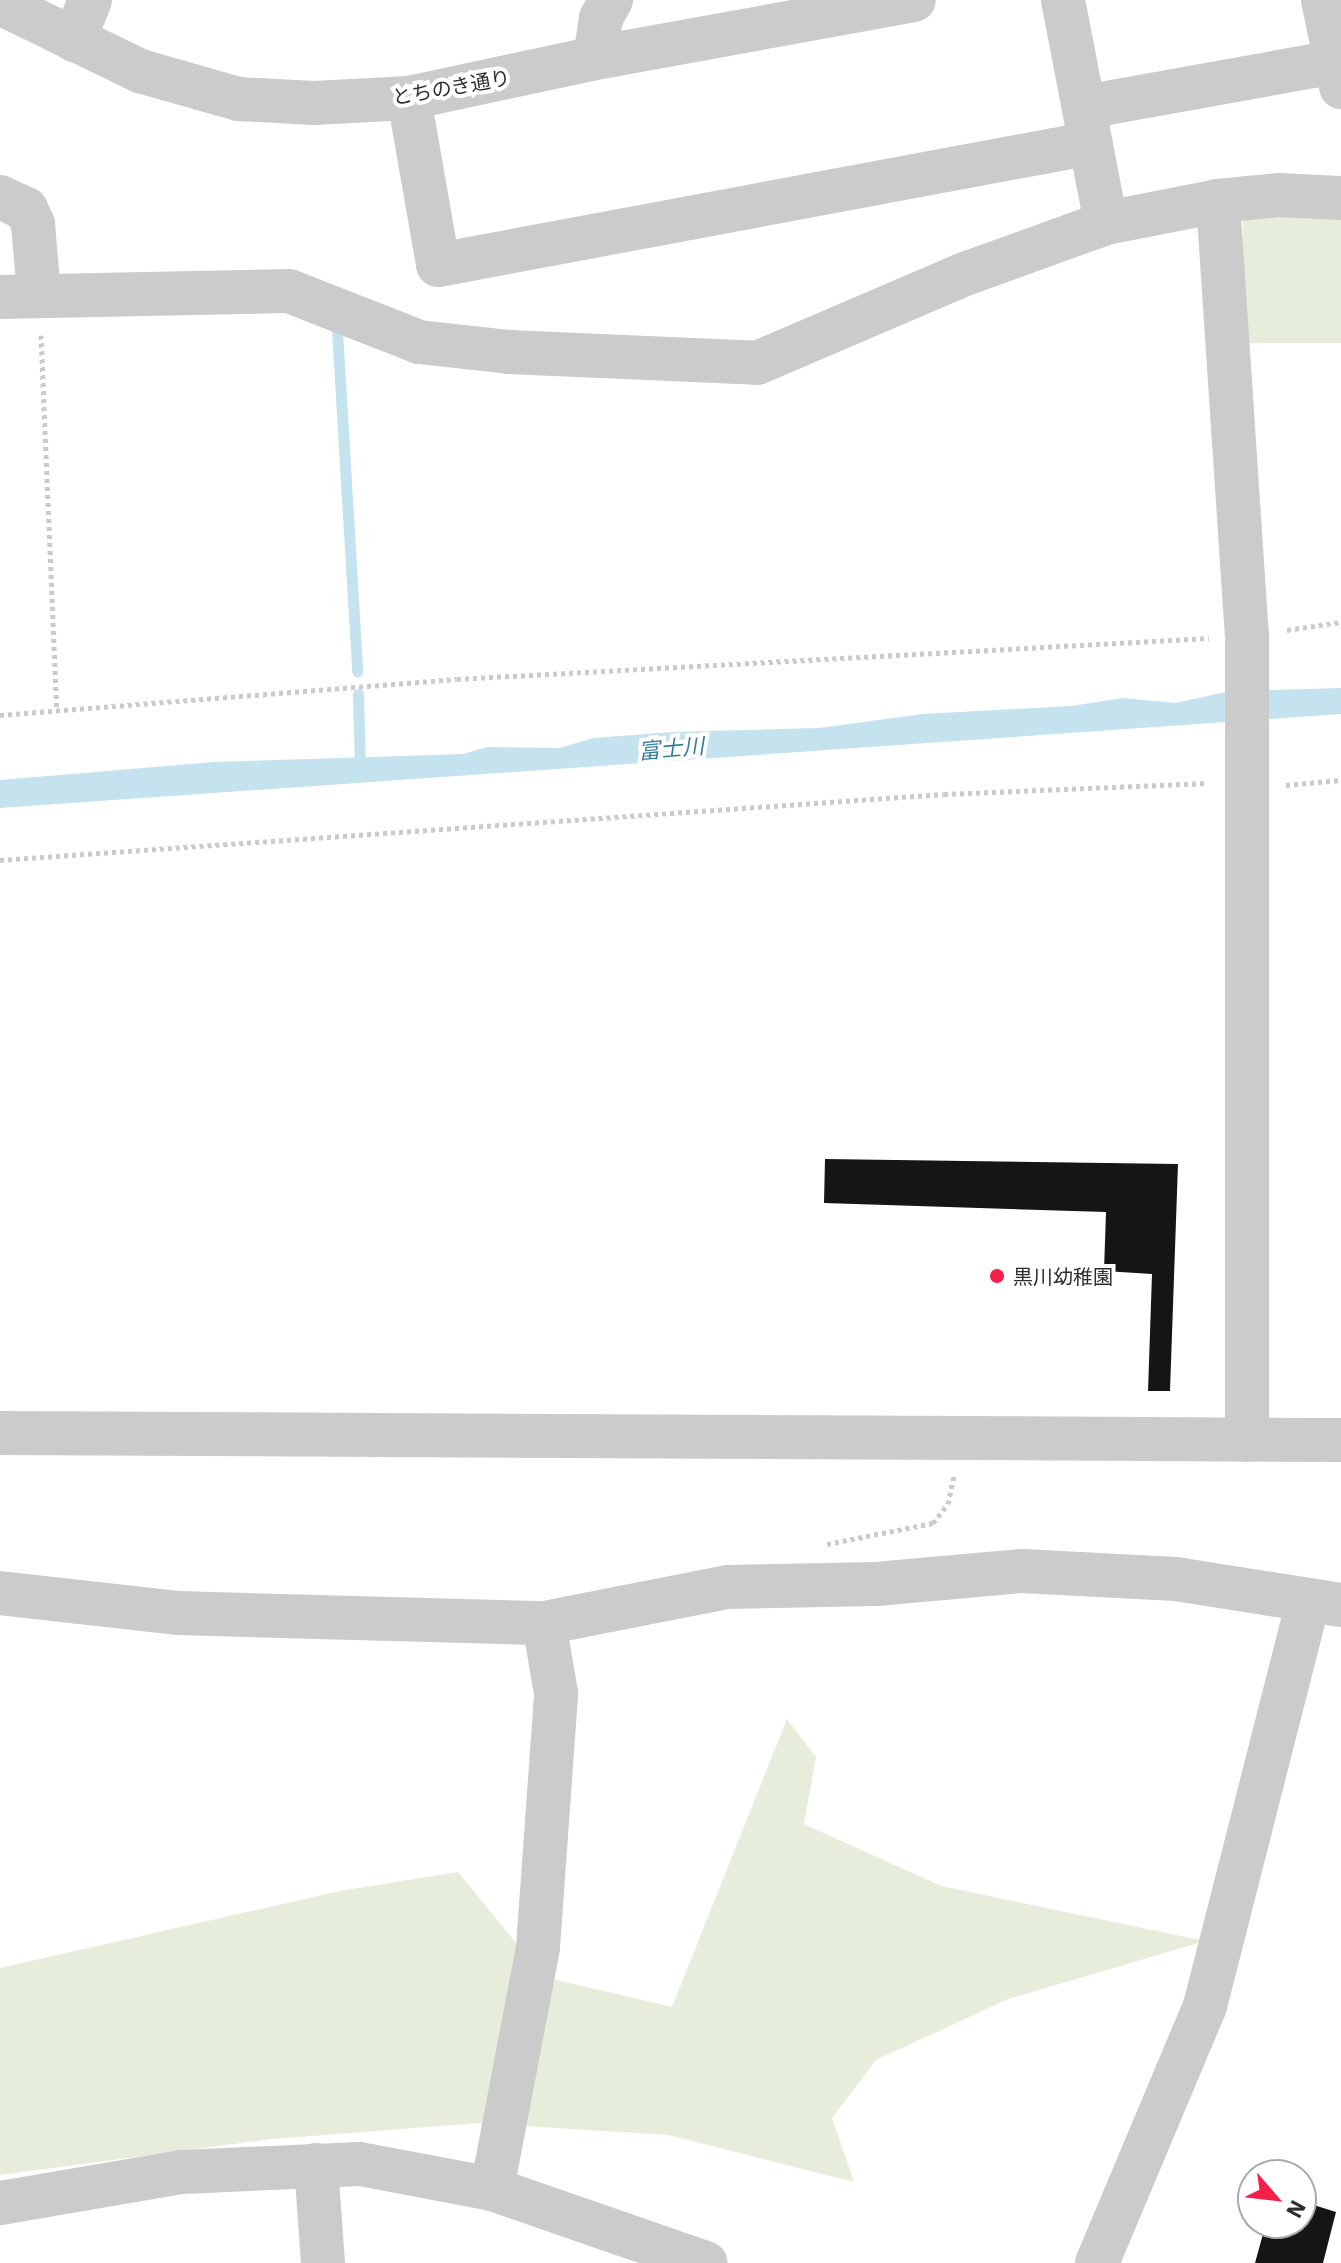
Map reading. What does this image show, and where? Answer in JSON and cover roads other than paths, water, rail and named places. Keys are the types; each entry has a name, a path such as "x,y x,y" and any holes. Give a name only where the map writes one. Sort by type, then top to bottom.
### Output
{"street":[{"path":"74,40 90,0"},
{"path":"595,58 601,18 611,0"},
{"name":"とちのき通り","path":"0,3 140,71 238,99 314,103 409,98 595,58 914,0"},
{"path":"1063,0 1106,223"},
{"path":"409,98 438,265 1088,125 1338,75 1323,0"},
{"path":"0,197 26,209 33,224 20,296 289,291 419,342 509,352 757,363 965,274 1106,223 1218,201 1279,195 1341,198"},
{"path":"1218,201 1247,636 1247,1440"},
{"path":"0,1433 954,1435 1341,1440"},
{"path":"0,1593 177,1613 544,1623 742,1586 876,1584 1022,1571 1176,1579 1324,1603 1205,2006 1097,2263"},
{"path":"492,2189 538,1947 556,1693 544,1623"},
{"path":"0,2203 182,2172 360,2164 492,2189 648,2253 706,2263"},
{"path":"316,2165 323,2263"}],"water":[{"name":"富士川","path":"1341,688 1341,714 0,808 0,780 214,762 463,754 487,747 560,748 593,738 673,732 819,728 923,714 1071,706 1123,698 1176,703 1230,691"}],"waterway":[{"path":"337,330 357,671"},
{"path":"358,694 360,769"}],"place":[{"name":"黒川幼稚園","path":"997,1276"}]}
